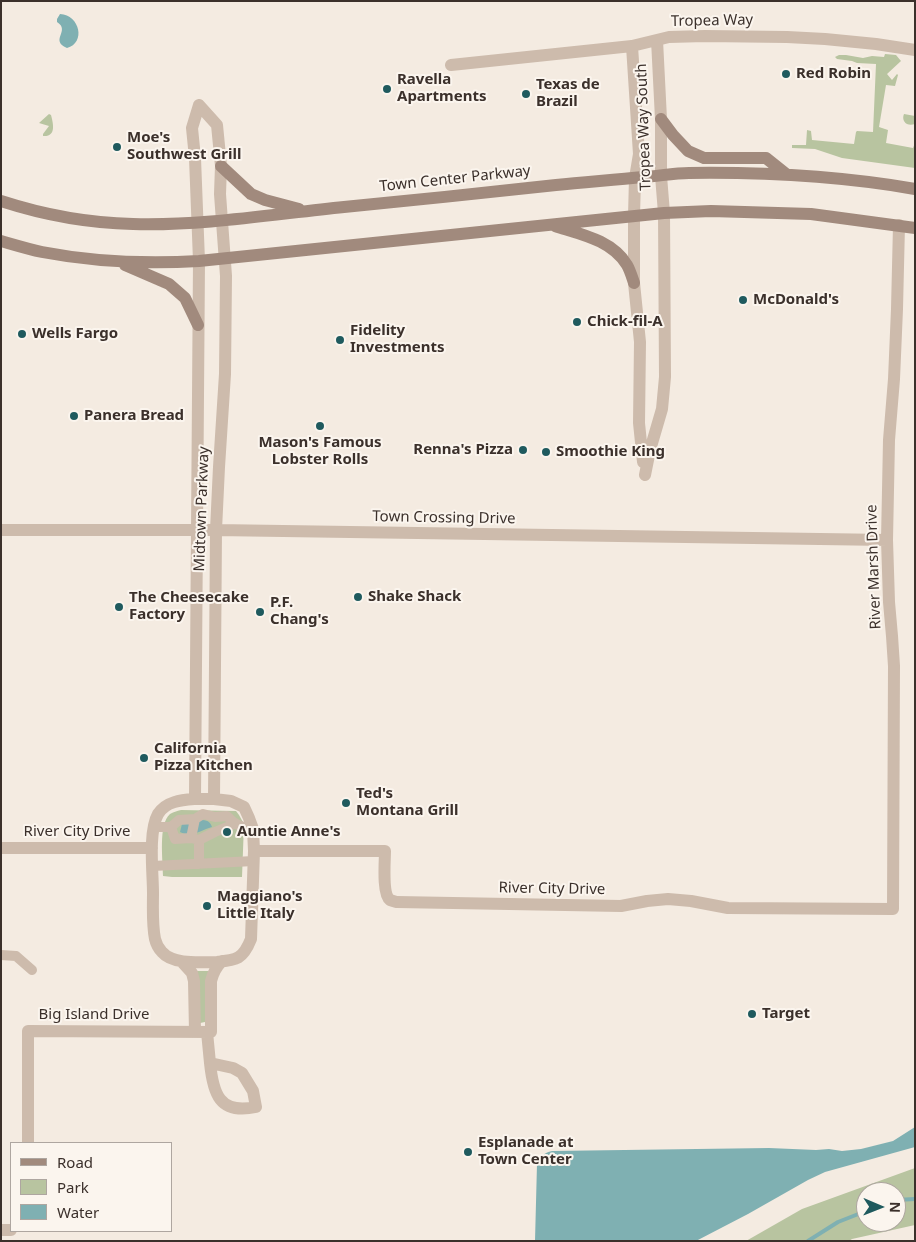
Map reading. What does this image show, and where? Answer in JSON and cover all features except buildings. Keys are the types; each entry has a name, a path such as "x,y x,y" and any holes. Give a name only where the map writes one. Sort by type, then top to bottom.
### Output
{"main road":[{"path":"661,118 673,135 688,150 704,158 766,158 786,174"},
{"path":"221,166 251,194 306,211"},
{"name":"Town Center Parkway","path":"1,201 44,213 102,222 132,224 222,220 687,173 786,174 839,178 915,189"},
{"path":"1,241 40,252 70,257 143,263 199,261 664,213 711,211 811,214 915,228"},
{"path":"550,224 598,240 615,252 626,264 634,283"},
{"path":"118,262 169,284 185,298 198,325"}],"street":[{"name":"Tropea Way","path":"451,65 632,46 669,37 787,37 876,44 915,50"},
{"name":"Tropea Way South","path":"632,46 639,154 634,216 634,283 640,342 639,423 645,475 662,409 665,377 664,213 661,176 661,118 657,40"},
{"name":"Midtown Parkway","path":"196,799 199,261 192,128 199,105 216,125 221,166 220,194 225,258 226,374 216,530 214,799"},
{"name":"River Marsh Drive","path":"893,909 894,666 887,540 889,440 894,379 899,225"},
{"name":"Town Crossing Drive","path":"1,530 216,530 887,540"},
{"path":"214,799 231,801 244,807 252,829 254,856 251,939 246,950 238,958 231,961 182,962 162,953 155,942 152,848 154,827 159,813 167,805 179,801 214,799"},
{"path":"231,801 231,820"},
{"path":"174,803 176,839 195,839 214,832 231,820"},
{"path":"154,827 195,819 203,814 231,820 243,827 252,829"},
{"path":"195,819 195,839 199,864"},
{"name":"River City Drive","path":"1,848 152,848"},
{"name":"River City Drive","path":"254,856 385,851 385,888 390,900 397,902 621,906 668,899 728,908 893,909"},
{"path":"153,866 199,864 254,856"},
{"path":"1,955 16,956 32,970"},
{"path":"204,1032 212,974 222,961"},
{"path":"182,962 192,973 208,1050 210,1072 213,1085 221,1102 242,1110 256,1107 253,1091 242,1073 233,1068 210,1063"},
{"name":"Big Island Drive","path":"28,1142 28,1031 204,1032"}],"green space":[{"path":"885,54 896,55 901,61 887,74 892,80 898,75 895,86 886,85 879,127 888,130 886,143 913,148 915,143 915,168 842,158 815,149 792,148 792,145 806,145 807,130 811,131 812,140 854,144 857,131 873,132 876,64 857,63 835,57 846,55 863,58 872,56 884,57"},
{"path":"49,114 53,122 53,129 50,134 43,136 49,126 39,123"},
{"path":"904,114 915,116 915,124 909,125 905,123 903,119"},
{"path":"181,810 236,811 244,824 242,877 163,876 162,843 164,826 170,814"},
{"path":"197,971 209,971 205,1022 200,1023"},
{"path":"915,1168 915,1225 906,1227 906,1182 876,1182"},
{"path":"856,1189 856,1232 884,1232 849,1241 746,1241 802,1209"}],"water":[{"path":"60,14 72,19 78,29 77,41 67,48 60,42 62,29 57,19"},
{"path":"200,820 208,821 212,827 192,834 180,832 182,824"},
{"path":"915,1127 915,1147 825,1172 696,1241 535,1241 537,1164 541,1157 552,1151 769,1148 842,1151 861,1149 893,1141"}],"waterway":[{"path":"906,1199 915,1199"},
{"path":"808,1241 838,1222 856,1215"}],"place":[{"name":"Red Robin","path":"786,74"},
{"name":"Ravella Apartments","path":"387,89"},
{"name":"Texas de Brazil","path":"526,94"},
{"name":"Moe's Southwest Grill","path":"117,147"},
{"name":"McDonald's","path":"743,300"},
{"name":"Chick-fil-A","path":"577,322"},
{"name":"Wells Fargo","path":"22,334"},
{"name":"Fidelity Investments","path":"340,340"},
{"name":"Panera Bread","path":"74,416"},
{"name":"Mason's Famous Lobster Rolls","path":"320,426"},
{"name":"Renna's Pizza","path":"523,450"},
{"name":"Smoothie King","path":"546,452"},
{"name":"Shake Shack","path":"358,597"},
{"name":"The Cheesecake Factory","path":"119,607"},
{"name":"P.F. Chang's","path":"260,612"},
{"name":"California Pizza Kitchen","path":"144,758"},
{"name":"Ted's Montana Grill","path":"346,803"},
{"name":"Auntie Anne's","path":"227,832"},
{"name":"Maggiano's Little Italy","path":"207,906"},
{"name":"Target","path":"752,1014"},
{"name":"Esplanade at Town Center","path":"468,1152"}]}
